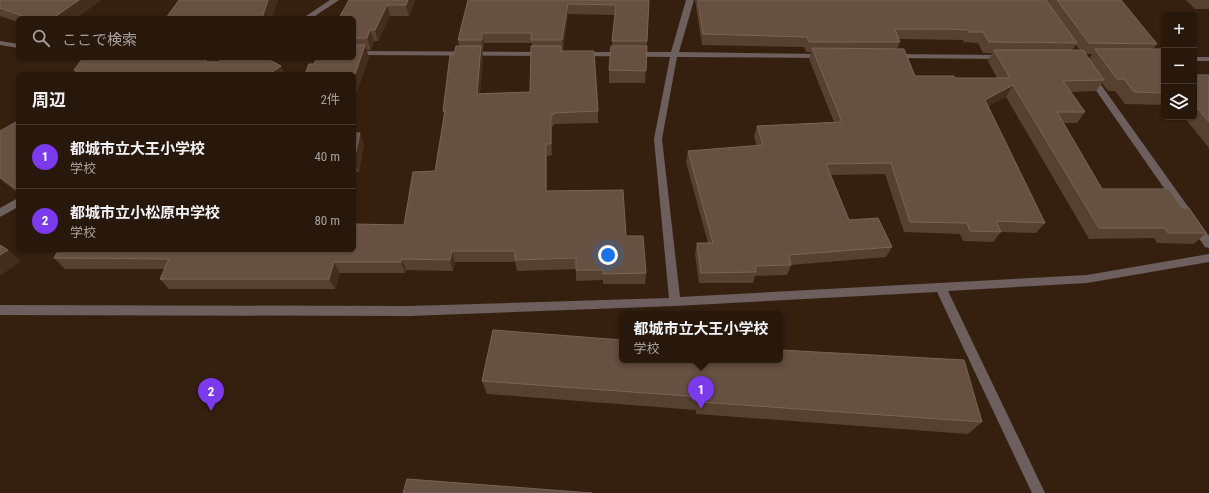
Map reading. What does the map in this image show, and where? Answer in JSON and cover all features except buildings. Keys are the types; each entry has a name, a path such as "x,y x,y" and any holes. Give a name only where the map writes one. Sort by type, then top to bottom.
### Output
{"street":[{"path":"310,16 335,0"},
{"path":"675,302 658,139 674,55 690,0"},
{"path":"0,43 16,46"},
{"path":"356,53 554,54"},
{"path":"570,54 832,56"},
{"path":"887,56 1014,57"},
{"path":"1197,59 1209,59"},
{"path":"1086,70 1209,244"},
{"path":"0,213 16,203"},
{"path":"0,310 409,311 675,302 1087,280 1209,258"},
{"path":"940,288 1039,493"}],"place":[{"name":"都城市立大王小学校","path":"701,409"},
{"name":"都城市立小松原中学校","path":"211,411"}]}
